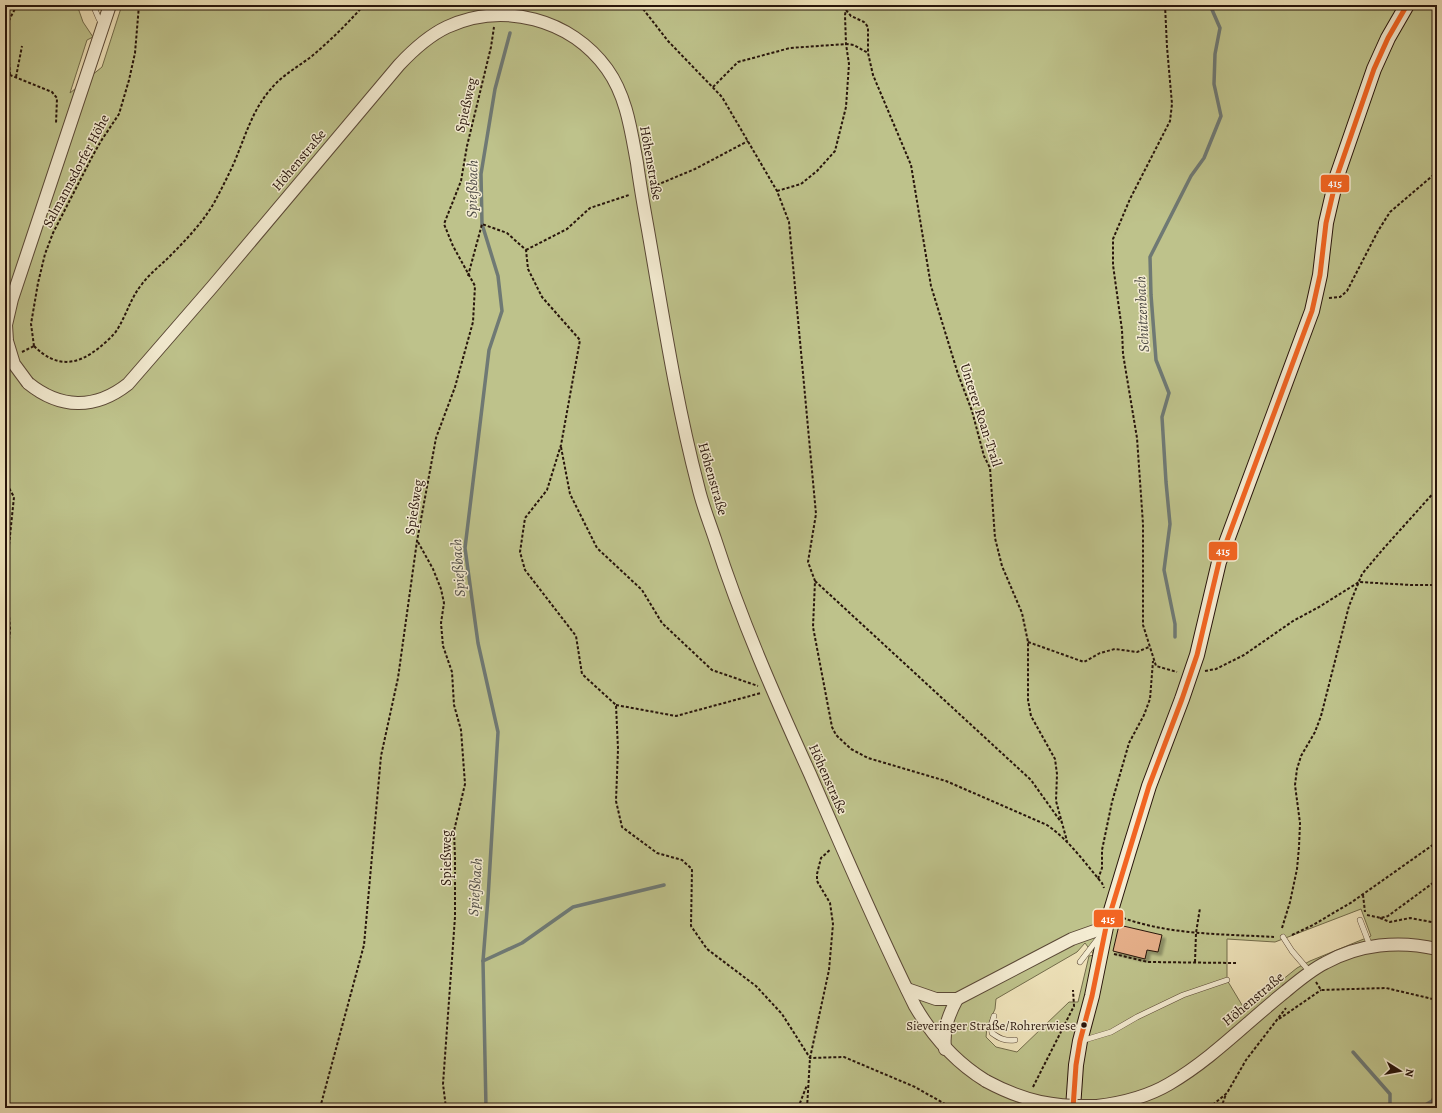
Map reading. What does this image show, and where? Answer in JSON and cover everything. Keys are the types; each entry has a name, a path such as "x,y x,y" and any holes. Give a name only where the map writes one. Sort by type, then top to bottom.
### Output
{"main road":[{"path":"1073,1108 1076,1065 1080,1041 1102,952 1106,927 1140,813 1191,673 1203,633 1219,562 1307,328 1316,296 1326,222 1337,176 1374,69 1388,38 1407,5"}],"street":[{"path":"104,26 110,5"},
{"name":"Höhenstraße","path":"104,26 12,299 6,325 6,342 14,364 28,383 47,396 72,403 98,401 111,396 135,378 384,83 414,50 430,37 446,27 472,18 494,15 522,16 555,26 570,35 585,45 606,67 617,86 625,105 634,144 641,192 684,430 698,489 730,586 772,690 907,989 922,1019 945,1049 962,1065 986,1081 1011,1094 1042,1103 1064,1106 1097,1106 1120,1103 1135,1099 1161,1088 1176,1079 1204,1060 1310,972 1336,957 1359,949 1403,944 1437,949"},
{"path":"907,989 936,998 957,1000 1072,938 1106,927"},
{"path":"945,1049 945,1030 947,1020 957,1000"}],"lane":[{"path":"93,5 104,26"},
{"path":"1360,920 1370,947"},
{"path":"1080,962 1106,927"},
{"path":"1284,937 1292,951 1310,972"},
{"path":"1080,1041 1111,1032 1137,1017 1182,996 1227,980"},
{"path":"994,1016 991,1026 992,1033 999,1039 1007,1041 1015,1040"}],"path":[{"path":"10,75 6,26 17,5"},
{"name":"Salmannsdorfer Höhe","path":"139,5 135,54 119,114 98,146 53,233 45,254 38,283 31,324 34,346 43,355 55,360 69,362 81,360 106,342 117,331 133,296 144,281 190,236 213,204 234,163 254,113 270,90 280,80 311,57 338,34 364,5"},
{"path":"640,5 668,41 713,86 722,98 777,191 788,222 816,514 808,562 815,581 814,627 832,727 836,735 851,749 868,758 946,781 1040,821 1054,830 1067,842 1098,879 1102,868 1102,850 1112,802 1129,744 1144,716 1150,699 1154,660"},
{"path":"777,191 801,184 817,171 836,151 846,107 849,64 846,44 846,5"},
{"path":"1165,5 1172,104 1170,121 1130,199 1113,239 1113,265 1122,330 1122,354 1137,438 1143,524 1143,625 1156,666 1177,672 1191,673 1216,669 1244,655 1293,621 1359,582 1437,585"},
{"name":"Unterer Roan-Trail","path":"846,10 851,16 864,22 868,27 868,53 873,76 911,165 931,286 958,374 972,411 984,456 990,468 995,538 1002,566 1022,612 1028,642 1028,700 1031,716 1055,759 1057,774 1056,801 1067,842"},
{"name":"Spießweg","path":"446,1108 443,1084 456,917 454,831 465,784 461,730 454,705 452,672 443,646 441,623 444,604 441,590 433,569 417,541 436,438 455,388 473,322 475,286 468,276 453,246 444,224 461,180 467,146 491,47 494,31 494,15"},
{"path":"713,86 738,62 790,48 846,44 854,45 868,53"},
{"path":"16,77 22,46"},
{"path":"5,73 52,92 57,98 56,130"},
{"path":"526,250 567,229 590,208 641,192 695,169 748,141"},
{"path":"1316,296 1327,298 1340,297 1348,291 1378,231 1390,212 1437,172"},
{"path":"468,276 482,224 507,233 526,250 528,269 542,297 580,340 561,445 547,490 525,518 520,552 524,570 576,636 582,674 616,705 676,716 772,690"},
{"path":"561,445 570,494 597,548 642,590 662,623 712,670 772,690"},
{"path":"5,486 9,488 14,497 6,574 10,630 5,676"},
{"path":"1282,926 1290,902 1299,847 1300,823 1295,785 1297,769 1301,756 1315,732 1321,716 1349,606 1362,574 1437,489"},
{"path":"320,1108 364,945 381,756 398,678 417,541"},
{"path":"815,581 1031,780 1062,823"},
{"path":"1028,642 1084,662 1100,653 1115,648 1137,652 1149,647"},
{"path":"616,705 618,749 616,801 622,827 657,853 682,860 692,869 692,926 707,949 756,986 782,1014 810,1058"},
{"path":"1112,909 1117,916 1163,929 1196,933 1284,937 1295,934 1363,895 1437,842"},
{"path":"807,1108 810,1058 829,970 833,924 830,902 818,882 817,874 821,858 840,843"},
{"path":"1377,918 1388,916 1437,880"},
{"path":"1363,895 1365,914 1390,922 1410,918 1437,923"},
{"path":"1195,962 1196,933 1200,908"},
{"path":"1102,952 1148,962 1236,963"},
{"path":"1310,972 1321,990"},
{"path":"1277,1021 1321,990 1386,988 1437,1000"},
{"path":"1033,1088 1074,1006 1073,990"},
{"path":"1221,1108 1227,1093 1246,1060 1277,1021 1289,1002"},
{"path":"810,1058 844,1057 915,1087 952,1108"},
{"path":"798,1108 808,1082"},
{"path":"1209,1108 1227,1093"}],"green space":[{"path":"5,5 77,5 83,22 93,37 87,40 70,93 102,67 122,5 1437,5 1437,1108 5,1108","holes":["1361,909 1371,936 1310,961 1297,968 1245,1010 1227,980 1227,939 1275,942","1085,943 1094,955 1089,956 1078,1002 1069,1002 1017,1052 996,1047 986,1037 987,1027 995,1009 996,999 1077,952"]}],"building":[{"path":"1119,925 1162,935 1158,952 1147,950 1145,959 1113,951"}],"waterway":[{"name":"Schützenbach","path":"1175,637 1175,624 1164,570 1170,524 1162,417 1169,393 1156,360 1151,295 1150,257 1191,176 1204,158 1221,116 1214,84 1215,54 1220,28 1210,5"},
{"name":"Spießbach","path":"486,1108 483,961 498,732 478,643 465,548 489,350 502,311 498,276 482,224 481,174 495,89 510,33"},
{"path":"483,961 522,943 573,907 664,885"},
{"path":"1353,1052 1390,1094 1390,1108"},
{"path":"1420,1108 1432,1101 1437,1093"}],"transit line":[{"name":"415","path":"1073,1108 1076,1065 1080,1041 1092,996 1106,927 1149,786 1197,655 1219,562 1312,311 1320,275 1326,223 1337,176 1374,69 1388,38 1407,5"}],"place":[{"name":"Sieveringer Straße/Rohrerwiese","path":"1084,1025"}]}
